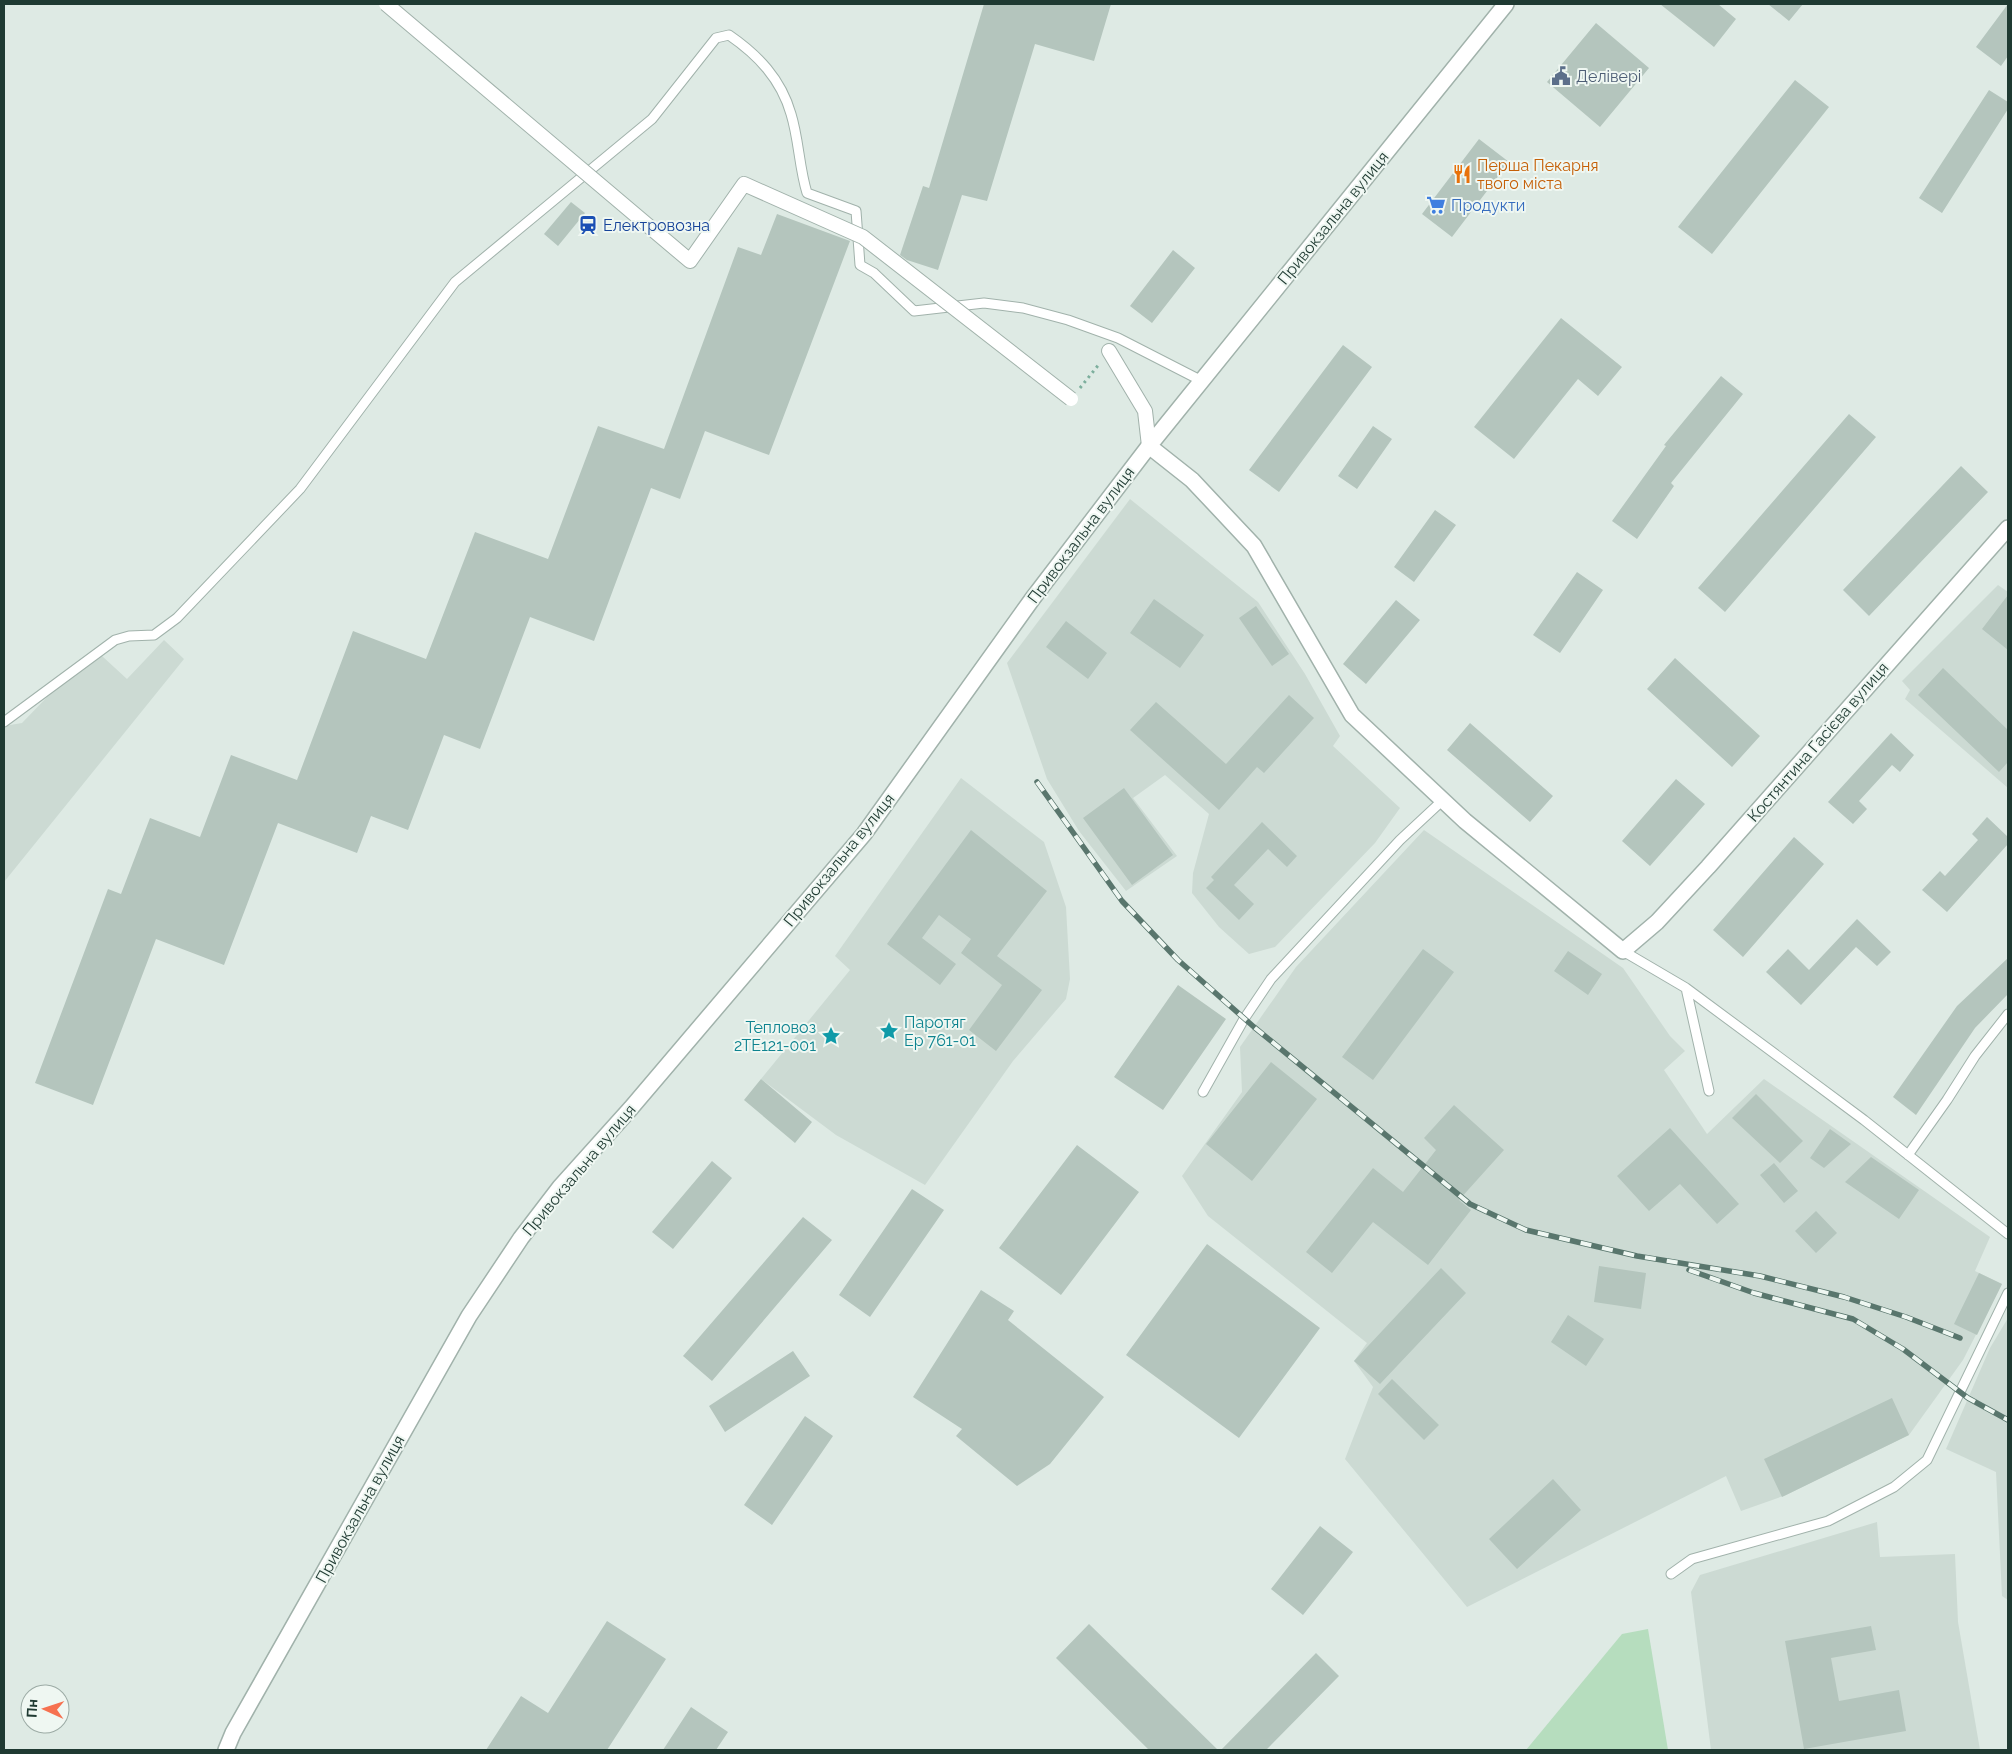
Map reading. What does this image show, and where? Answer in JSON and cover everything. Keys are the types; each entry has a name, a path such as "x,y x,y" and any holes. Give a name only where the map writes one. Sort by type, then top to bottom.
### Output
{"street":[{"path":"386,4 690,261 744,184 863,236 1071,399"},
{"name":"Привокзальна вулиця","path":"226,1750 238,1724 469,1316 521,1238 560,1187 637,1101 864,834 1033,598 1149,446 1506,4"},
{"path":"1109,351 1145,411 1149,446 1192,480 1254,546 1352,715 1465,821 1623,952"},
{"name":"Костянтина Гасієва вулиця","path":"1623,952 1657,922 1708,867 2008,528"}],"lane":[{"path":"4,722 115,640 128,636 154,635 177,618 300,489 455,282 652,119 716,38 729,35 762,61 778,82 791,114 803,181 807,193 856,211 860,265 874,273 914,311 984,303 1023,308 1068,320 1118,338 1202,381"},
{"path":"1203,1092 1244,1019 1271,979 1400,840 1443,800"},
{"path":"1623,952 1686,988 1908,1155 2008,1234"},
{"path":"1686,988 1709,1091"},
{"path":"1908,1155 1975,1056 2008,1014"},
{"path":"1671,1574 1692,1559 1828,1521 1894,1487 1927,1460 2008,1294"}],"path":[{"path":"1071,399 1109,351"}],"shaded area":[{"path":"1130,499 1258,602 1305,674 1340,736 1333,746 1400,808 1375,843 1275,947 1249,954 1219,927 1192,893 1193,873 1209,814 1165,775 1133,798 1177,856 1126,891 1079,831 1047,779 1007,663"},
{"path":"1998,585 2008,592 2008,788 1905,699 1910,690 1902,681"},
{"path":"164,640 184,659 4,882 4,726 22,723 51,693 102,656 127,679"},
{"path":"961,778 1044,842 1066,907 1070,979 1066,999 1013,1061 925,1185 836,1135 761,1079 850,970 835,956"},
{"path":"1424,830 1623,968 1670,1036 1685,1051 1664,1070 1707,1134 1764,1079 1990,1237 1975,1271 2002,1284 1963,1360 1909,1435 1786,1495 1741,1511 1726,1476 1467,1607 1345,1459 1373,1387 1354,1361 1367,1343 1208,1216 1182,1176 1242,1092 1240,1047 1296,967"},
{"path":"2008,1318 2008,1600 2002,1596 1996,1472 1946,1449 1990,1348"},
{"path":"1877,1522 1880,1557 1955,1554 1958,1622 1980,1750 1711,1750 1691,1592 1700,1575"}],"green space":[{"path":"1648,1629 1668,1750 1526,1750 1622,1634"}],"building":[{"path":"984,4 1111,4 1094,61 1035,44 987,201 962,195 938,270 907,260 900,255 923,186 929,188"},
{"path":"1660,4 1718,4 1736,19 1714,47"},
{"path":"1768,4 1803,4 1789,21"},
{"path":"2008,4 2008,56 2001,66 1976,47"},
{"path":"1596,23 1649,68 1600,127 1547,82"},
{"path":"1795,80 1829,107 1712,254 1678,227"},
{"path":"1989,90 2008,102 2008,109 1942,213 1919,198"},
{"path":"1479,139 1509,162 1452,237 1422,214"},
{"path":"571,202 585,213 558,246 544,234"},
{"path":"777,214 850,241 769,455 705,431 680,499 651,488 594,641 530,617 480,749 444,735 408,830 371,816 357,853 278,823 224,965 156,939 93,1105 35,1083 108,889 121,894 150,818 200,837 231,755 297,780 353,631 426,659 475,532 548,559 598,426 664,449 738,247 761,255"},
{"path":"1173,250 1195,268 1152,323 1130,306"},
{"path":"1561,318 1622,367 1598,396 1578,379 1514,459 1474,427"},
{"path":"1343,345 1372,367 1279,492 1249,470"},
{"path":"1721,376 1743,394 1671,483 1674,486 1637,539 1612,521 1666,446 1664,445"},
{"path":"1849,414 1876,437 1725,612 1698,588"},
{"path":"1373,426 1392,439 1357,489 1338,476"},
{"path":"1961,466 1988,492 1869,616 1843,590"},
{"path":"1435,510 1456,525 1414,582 1394,567"},
{"path":"1577,572 1603,590 1560,653 1533,635"},
{"path":"2008,595 2008,650 1982,629"},
{"path":"1154,599 1204,635 1180,668 1130,633"},
{"path":"1396,600 1420,620 1366,684 1343,664"},
{"path":"1256,606 1289,654 1272,666 1239,618"},
{"path":"1066,621 1107,653 1088,679 1046,647"},
{"path":"1675,658 1760,736 1732,767 1647,689"},
{"path":"1943,668 2008,730 2008,762 1999,772 1918,695"},
{"path":"1289,695 1314,718 1264,773 1257,767 1219,810 1130,730 1156,702 1226,764"},
{"path":"1470,723 1553,796 1530,822 1447,750"},
{"path":"1891,733 1914,755 1900,772 1892,765 1859,801 1867,809 1853,824 1828,802"},
{"path":"1676,779 1705,804 1650,866 1622,841"},
{"path":"1124,788 1173,855 1132,885 1083,818"},
{"path":"1987,817 2008,837 2008,844 1947,912 1922,890 1940,871 1945,876 1978,840 1972,834"},
{"path":"1262,822 1297,856 1287,867 1268,849 1234,885 1254,904 1239,920 1206,888 1214,880 1211,877"},
{"path":"971,830 1047,891 997,956 1042,990 996,1051 969,1030 1002,985 961,953 971,939 939,915 922,938 956,964 940,985 887,944"},
{"path":"1794,837 1824,864 1743,957 1713,930"},
{"path":"1857,919 1891,952 1877,966 1856,947 1801,1005 1766,972 1788,949 1809,970"},
{"path":"1423,949 1454,972 1373,1080 1342,1057"},
{"path":"1568,951 1602,974 1588,995 1554,971"},
{"path":"2008,958 2008,994 1975,1028 1916,1115 1893,1097 1957,1006"},
{"path":"1178,985 1226,1019 1163,1110 1114,1077"},
{"path":"1271,1062 1317,1099 1252,1181 1206,1144"},
{"path":"761,1079 812,1122 795,1143 744,1100"},
{"path":"1756,1094 1803,1141 1780,1163 1732,1118"},
{"path":"1454,1105 1504,1150 1459,1200 1471,1210 1428,1265 1373,1222 1332,1273 1306,1252 1373,1168 1403,1192 1436,1150 1424,1138"},
{"path":"1670,1128 1739,1204 1717,1224 1680,1184 1649,1211 1617,1176"},
{"path":"1830,1129 1851,1144 1824,1168 1810,1158"},
{"path":"1077,1145 1139,1192 1061,1295 999,1248"},
{"path":"1871,1157 1919,1190 1899,1219 1845,1182"},
{"path":"712,1161 732,1178 673,1249 652,1232"},
{"path":"1774,1163 1798,1191 1784,1203 1760,1175"},
{"path":"912,1189 944,1210 870,1317 839,1295"},
{"path":"1816,1211 1837,1233 1816,1253 1795,1231"},
{"path":"803,1217 832,1240 712,1381 683,1356"},
{"path":"1207,1244 1320,1328 1239,1438 1126,1355"},
{"path":"1599,1266 1646,1273 1641,1309 1594,1302"},
{"path":"1441,1268 1466,1293 1380,1384 1354,1361"},
{"path":"1979,1273 2002,1284 1977,1335 1954,1324"},
{"path":"981,1290 1014,1311 1008,1320 1104,1397 1050,1464 1017,1486 956,1436 962,1429 913,1397"},
{"path":"1568,1315 1604,1339 1586,1366 1551,1342"},
{"path":"793,1351 810,1376 725,1432 709,1406"},
{"path":"1392,1379 1439,1425 1424,1440 1378,1394"},
{"path":"1892,1398 1909,1435 1782,1497 1764,1459"},
{"path":"805,1416 833,1436 772,1525 744,1505"},
{"path":"1553,1479 1581,1510 1517,1569 1489,1539"},
{"path":"1320,1526 1353,1552 1303,1615 1271,1589"},
{"path":"607,1621 666,1659 607,1750 486,1750 521,1696 548,1713"},
{"path":"1089,1624 1218,1750 1149,1750 1056,1658"},
{"path":"1871,1626 1876,1650 1831,1658 1839,1701 1899,1690 1906,1731 1804,1749 1785,1641"},
{"path":"1316,1653 1339,1676 1266,1750 1221,1750"},
{"path":"691,1707 728,1732 716,1750 663,1750"}],"railway":[{"path":"1037,782 1122,901 1178,960 1254,1027 1470,1204 1526,1230 1637,1256 1760,1276 1844,1297 1906,1317 1960,1338"},
{"path":"1689,1270 1754,1293 1853,1319 1903,1349 1968,1398 2008,1420"}],"place":[{"name":"Делівері","path":"1561,76"},
{"name":"Перша Пекарня твого мiста","path":"1462,174"},
{"name":"Продукти","path":"1436,205"},
{"name":"Електровозна","path":"588,225"},
{"name":"Паротяг Ер 761-01","path":"889,1031"},
{"name":"Тепловоз 2ТЕ121-001","path":"831,1036"}]}
